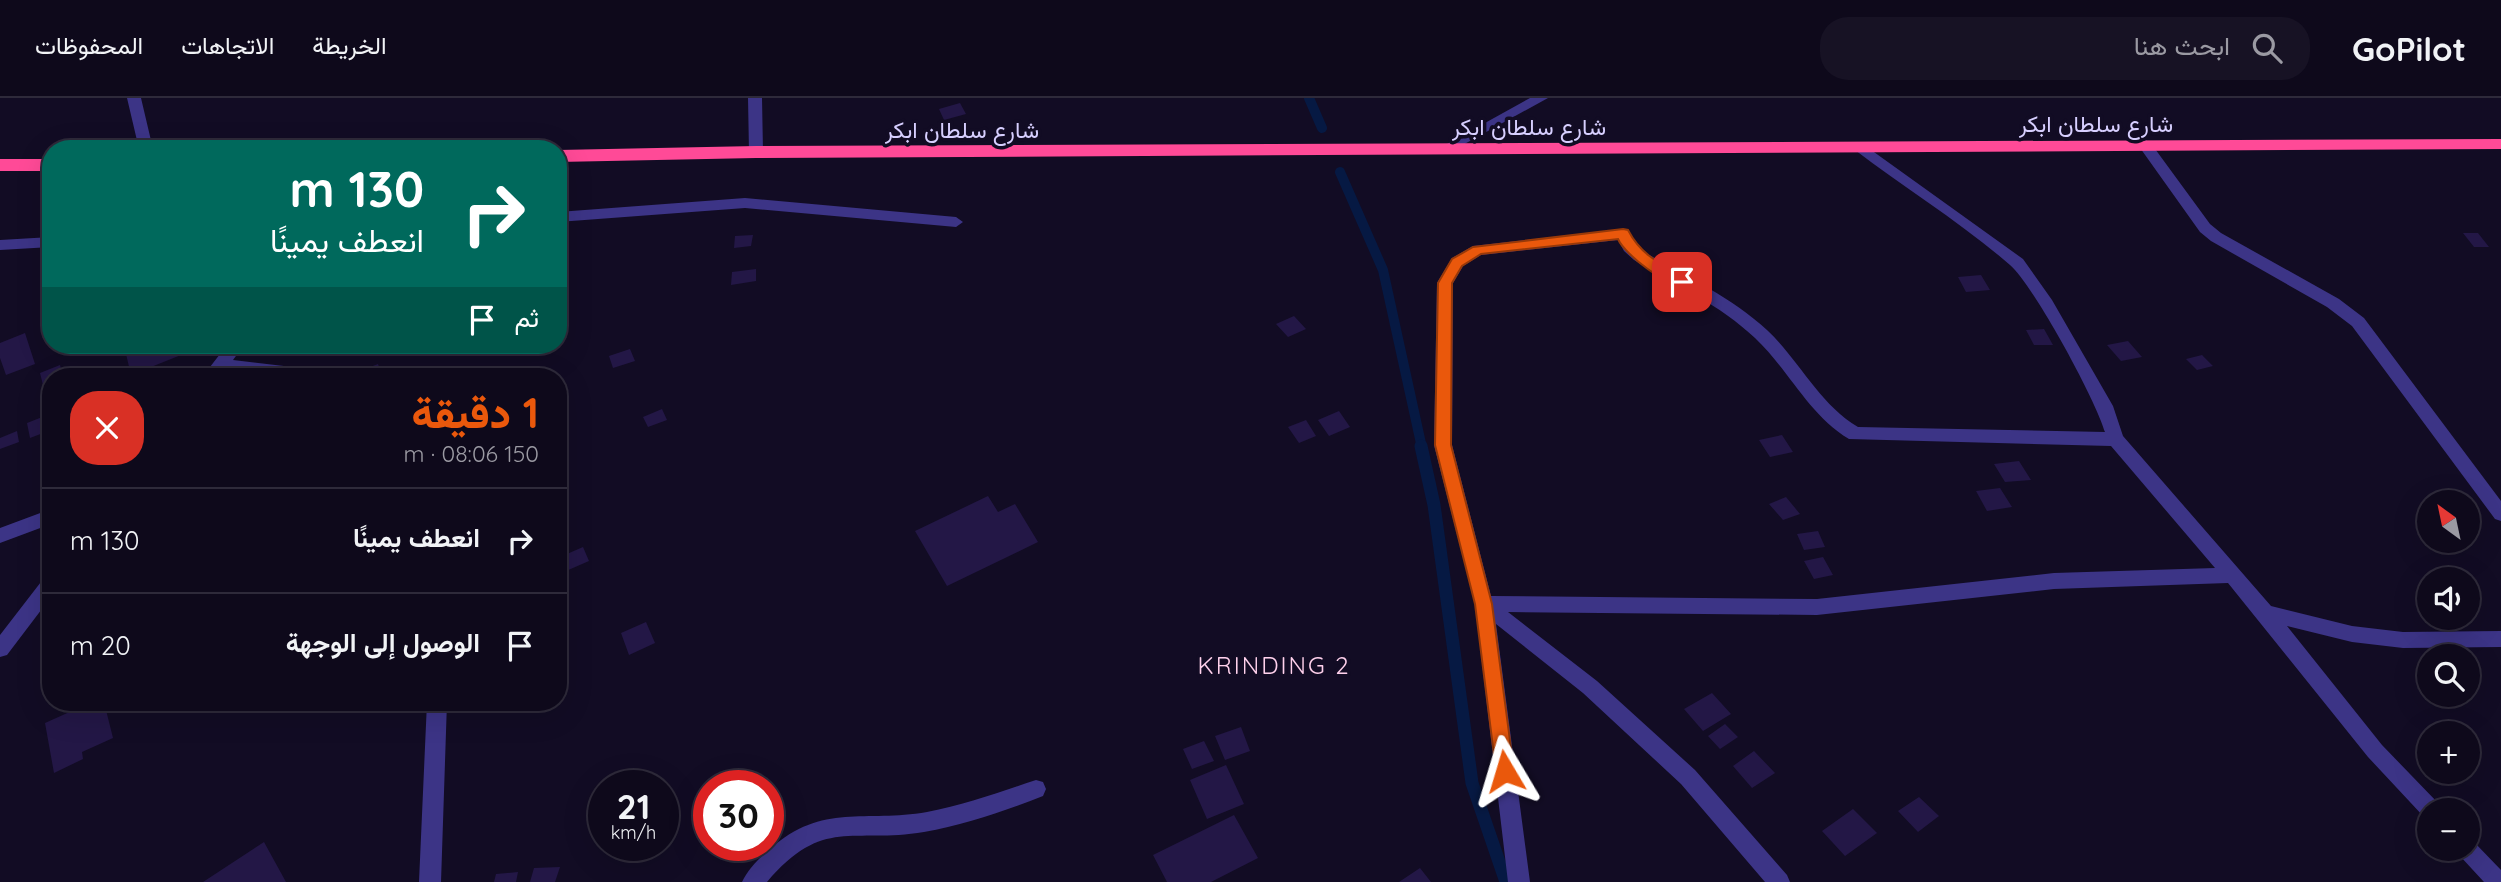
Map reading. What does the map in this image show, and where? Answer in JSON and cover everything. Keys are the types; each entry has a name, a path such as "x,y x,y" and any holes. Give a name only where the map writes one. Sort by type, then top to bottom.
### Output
{"highway":[{"name":"شارع سلطان ابكر","path":"567,156 756,152 2501,144"},
{"path":"0,165 42,164"}],"street":[{"path":"134,98 144,140"},
{"path":"755,98 756,152"},
{"path":"1445,149 1541,98"},
{"path":"2145,145 2205,228 2216,237 2333,303 2358,322 2501,514"},
{"path":"1860,147 2018,263 2046,304 2107,411 2115,439 2229,575 2265,613 2375,751 2420,798"},
{"path":"567,216 745,203 956,222"},
{"path":"1519,882 1484,604 1443,445 1445,283 1457,262 1478,250 1623,234 1629,247 1639,256 1726,307 1760,333 1795,371 1839,428 1855,434 2115,439"},
{"path":"0,245 42,243"},
{"path":"217,368 229,354"},
{"path":"0,536 42,520"},
{"path":"1484,604 1817,607 2054,581 2229,575"},
{"path":"0,649 42,595"},
{"path":"1484,604 1590,687 1688,777 1779,882"},
{"path":"2265,613 2352,634 2403,640 2501,639"},
{"path":"430,882 437,711"},
{"path":"753,882 774,856 809,833 832,826 855,824 876,828 940,820 989,807 1036,789"},
{"path":"2478,861 2498,882"}],"building":[{"path":"960,103 966,114 944,120 939,109"},
{"path":"2463,233 2478,233 2489,247 2474,247"},
{"path":"753,235 751,246 734,248 735,236"},
{"path":"756,269 756,281 731,285 732,272"},
{"path":"1981,275 1990,290 1966,292 1958,277"},
{"path":"1294,316 1306,329 1288,337 1276,324"},
{"path":"2044,329 2053,345 2034,345 2026,330"},
{"path":"25,333 35,364 6,375 0,358 0,343"},
{"path":"2128,341 2142,357 2121,361 2107,345"},
{"path":"630,349 635,361 613,368 609,356"},
{"path":"126,354 184,354 148,368 129,368"},
{"path":"2202,355 2213,366 2197,370 2186,359"},
{"path":"662,409 667,420 648,427 643,417"},
{"path":"1339,411 1350,427 1329,436 1318,420"},
{"path":"42,417 42,433 30,438 27,423"},
{"path":"1306,420 1316,436 1299,443 1288,427"},
{"path":"17,431 19,442 0,449 0,438"},
{"path":"1782,435 1793,452 1770,457 1759,440"},
{"path":"2019,461 2031,480 2005,482 1994,464"},
{"path":"2000,488 2012,507 1987,511 1976,491"},
{"path":"988,496 998,512 1015,504 1038,542 947,586 915,531"},
{"path":"1786,497 1800,514 1783,520 1769,504"},
{"path":"1818,531 1825,547 1804,550 1797,534"},
{"path":"583,547 589,561 567,571 567,554"},
{"path":"1823,557 1833,575 1814,579 1804,561"},
{"path":"646,622 655,643 629,655 621,633"},
{"path":"1712,693 1731,714 1703,731 1684,709"},
{"path":"72,711 106,711 113,738 82,752 83,759 54,773 45,723"},
{"path":"1725,724 1738,737 1720,749 1708,736"},
{"path":"1241,727 1250,751 1225,760 1215,736"},
{"path":"1204,741 1214,761 1192,769 1183,749"},
{"path":"1754,751 1775,773 1752,788 1733,766"},
{"path":"1226,765 1244,804 1207,819 1190,780"},
{"path":"1919,797 1939,816 1918,832 1898,811"},
{"path":"1853,809 1877,833 1845,856 1822,831"},
{"path":"1234,815 1258,858 1211,882 1167,882 1153,855"},
{"path":"264,842 286,882 203,882"},
{"path":"560,867 555,882 530,882 534,868"},
{"path":"1420,868 1431,882 1399,882"},
{"path":"518,872 516,882 494,882 496,874"}],"waterway":[{"path":"1309,98 1322,128"},
{"path":"1340,172 1383,270 1422,448"},
{"path":"1421,446 1434,505 1472,783 1506,882"}],"district":[{"name":"KRINDING 2","path":"1274,665"}],"route":[{"path":"1505,771 1484,604 1443,445 1445,283 1457,262 1478,250 1623,234 1629,247 1639,256 1682,282"}]}
